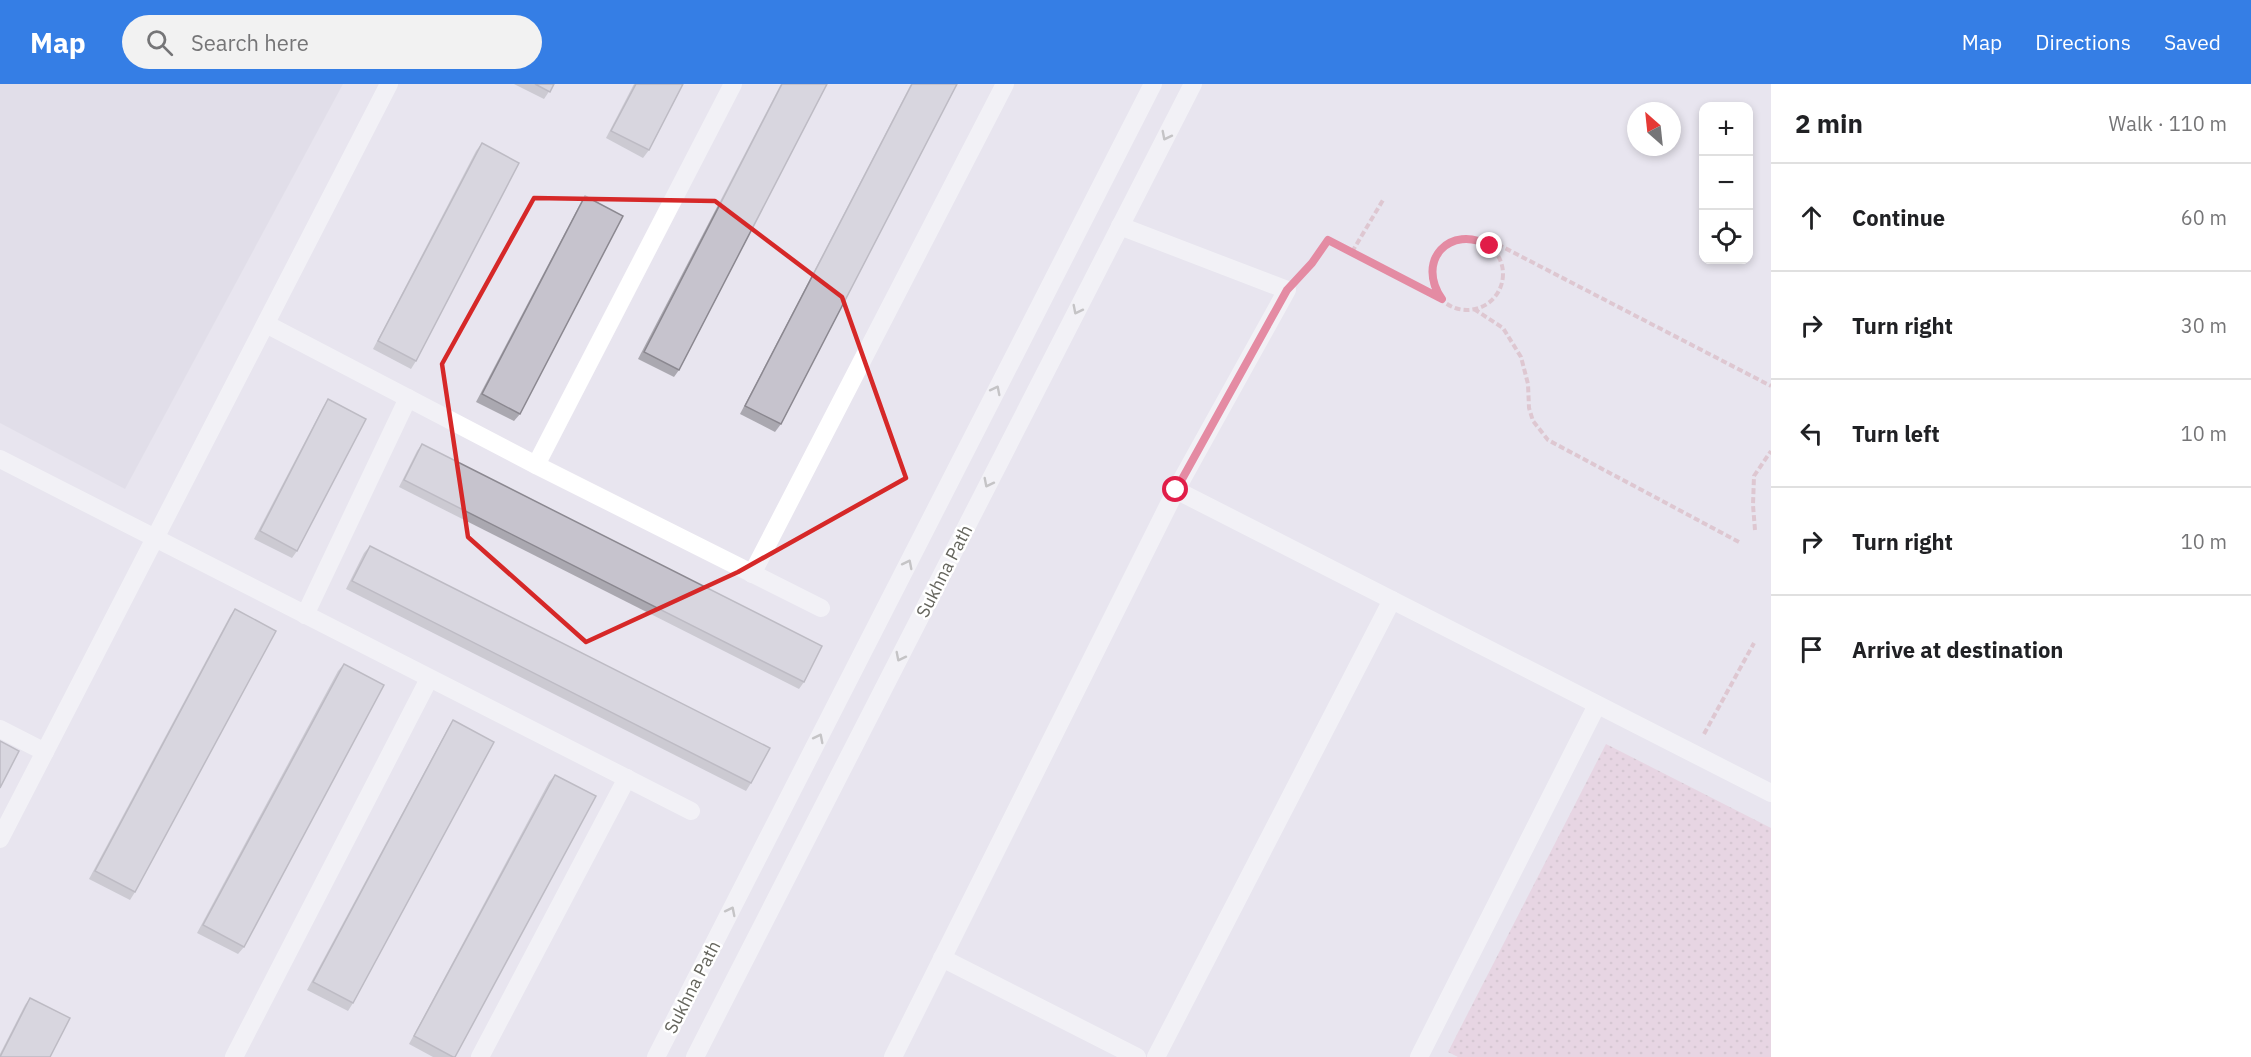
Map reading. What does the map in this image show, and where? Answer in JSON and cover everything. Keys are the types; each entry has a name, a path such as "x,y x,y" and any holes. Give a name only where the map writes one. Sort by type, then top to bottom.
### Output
{"street":[{"path":"0,839 389,84"},
{"path":"536,465 733,84"},
{"path":"752,574 1005,84"},
{"name":"Sukhna Path","path":"656,1057 1153,84"},
{"name":"Sukhna Path","path":"695,1057 1193,84"},
{"path":"893,1057 1176,490 1287,290 1120,226"},
{"path":"266,324 536,465 821,608"},
{"path":"304,615 408,398"},
{"path":"0,459 691,811"},
{"path":"1176,490 1771,793"},
{"path":"1156,1057 1392,600"},
{"path":"234,1057 429,679"},
{"path":"1419,1057 1598,705"},
{"path":"0,729 45,752"},
{"path":"480,1057 627,778"},
{"path":"942,958 1137,1057"}],"path":[{"path":"1352,252 1383,200"},
{"path":"1442,299 1435,289 1432,265 1446,245 1468,238 1499,245 1771,386"},
{"path":"1287,290 1312,263 1328,240 1442,299 1451,306 1474,309 1494,298 1503,277 1498,255 1480,240"},
{"path":"1474,309 1503,328 1521,357 1528,384 1529,408 1533,422 1548,440 1739,542"},
{"path":"1755,530 1754,476 1771,451"},
{"path":"1693,753 1754,643"}],"highlighted area":[{"path":"534,198 715,201 842,297 906,478 738,572 586,642 468,537 442,364"}],"shaded area":[{"path":"0,84 343,84 125,489 0,423"},
{"path":"1606,744 1771,828 1771,1057 1458,1057 1448,1052"}],"building":[{"path":"535,84 554,84 550,92"},
{"path":"636,84 683,84 649,150 611,131"},
{"path":"782,84 827,84 679,370 644,352"},
{"path":"912,84 957,84 781,424 745,406"},
{"path":"482,143 519,163 416,361 378,341"},
{"path":"585,196 623,216 520,414 482,394"},
{"path":"328,399 366,419 297,551 260,531"},
{"path":"422,444 822,646 804,682 404,480"},
{"path":"370,546 770,748 751,783 352,581"},
{"path":"235,609 276,631 135,892 95,871"},
{"path":"344,664 384,685 244,947 203,925"},
{"path":"453,720 494,742 353,1003 313,982"},
{"path":"0,741 19,751 0,788"},
{"path":"555,775 596,796 453,1057 414,1036"},
{"path":"30,998 70,1018 50,1057 0,1057"}],"route":[{"path":"1176,490 1287,290 1312,263 1328,240 1442,299 1435,289 1432,265 1446,245 1468,238 1480,240 1490,246"}]}
